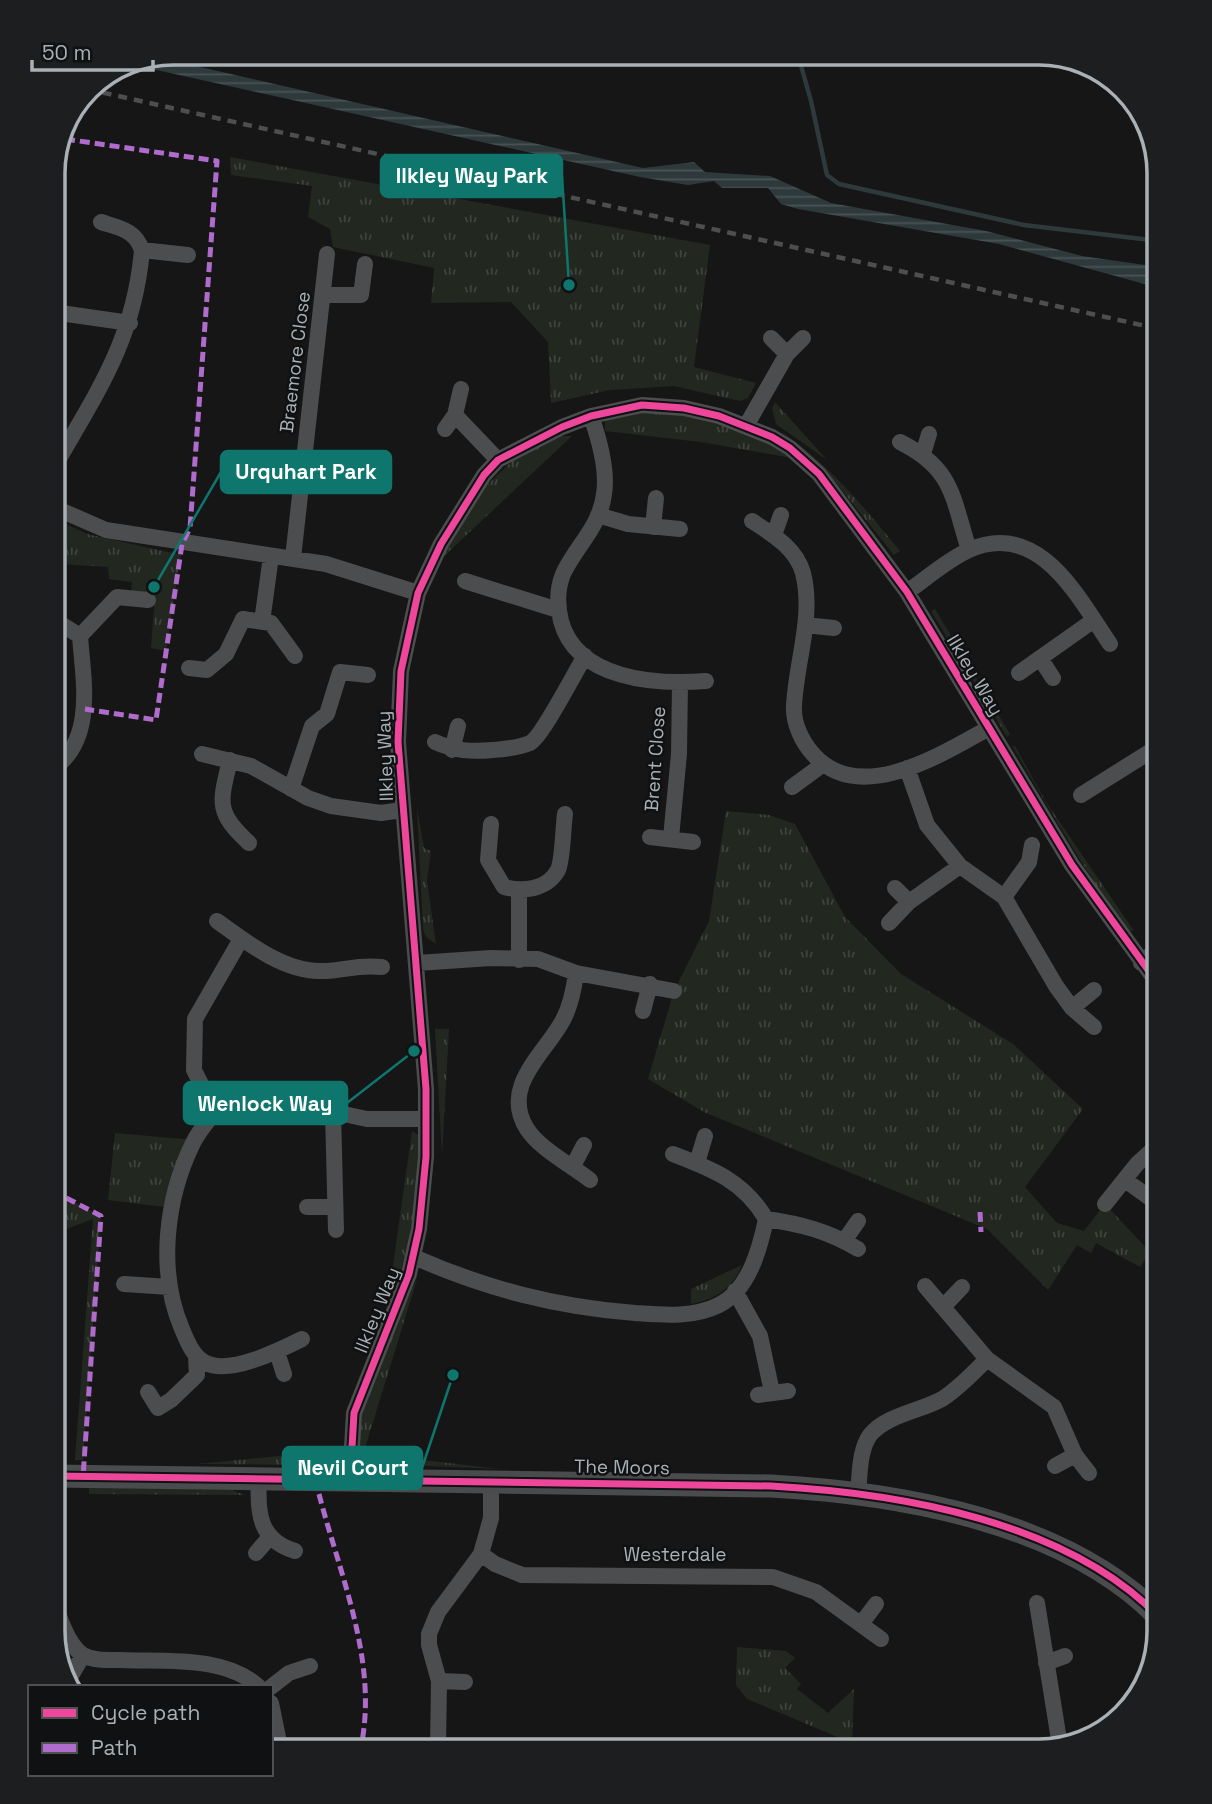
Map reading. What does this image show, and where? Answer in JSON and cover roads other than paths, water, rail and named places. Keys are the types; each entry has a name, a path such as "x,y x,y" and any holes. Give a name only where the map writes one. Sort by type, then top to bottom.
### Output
{"street":[{"path":"65,448 117,356 130,323 142,250 139,241 129,231 101,222"},
{"path":"142,250 188,255"},
{"name":"Braemore Close","path":"293,558 327,254"},
{"path":"324,295 361,295 365,264"},
{"path":"65,314 130,323"},
{"path":"771,338 787,354"},
{"path":"746,426 787,354 803,338"},
{"path":"445,429 455,415 461,389"},
{"name":"Ilkley Way","path":"350,1481 354,1413 414,1257 424,1185 426,1119 417,963 402,810 398,693 405,644 418,593 441,544 484,475 498,460 532,441 591,416 626,407 663,405 719,416 790,448 819,474 907,592 1072,865 1147,969"},
{"path":"455,415 498,460"},
{"path":"591,416 604,471 604,494 590,534 564,573 558,590 558,610 563,628 585,656 612,672 680,683 706,681"},
{"path":"923,454 929,434"},
{"path":"900,442 923,454 947,480 969,550"},
{"path":"653,527 656,498"},
{"path":"65,512 106,530 326,564 418,593"},
{"path":"598,515 653,527 680,529"},
{"path":"774,535 781,515"},
{"path":"752,521 774,535 796,557 803,574 806,625 794,709 796,724 808,748 822,765 850,775 874,776 907,768 989,728"},
{"path":"907,592 969,550 989,544 1008,543 1042,555 1058,570 1110,644"},
{"path":"262,621 271,556"},
{"path":"465,581 486,580 558,610"},
{"path":"65,758 74,744 85,709 80,636 117,597 148,600"},
{"path":"189,668 207,670 226,653 243,619 271,623 295,656"},
{"path":"1019,673 1094,620"},
{"path":"806,625 834,628"},
{"path":"65,627 80,636"},
{"path":"435,742 452,750 467,752 510,749 532,742 545,727 560,695 585,656"},
{"path":"1040,658 1052,678"},
{"path":"291,789 312,726 327,714 340,672 368,675"},
{"name":"Brent Close","path":"671,838 679,754 680,683"},
{"path":"452,750 458,726"},
{"path":"202,754 251,766 308,798 341,808 381,813 402,810"},
{"path":"1081,796 1147,754"},
{"path":"230,760 222,797 223,813 232,828 249,843"},
{"path":"792,787 822,765"},
{"path":"907,768 927,825 960,866 1004,897 1072,1008 1094,1027"},
{"path":"491,824 488,860 504,887 519,891 540,887 558,870 565,814"},
{"name":"Brent Close","path":"650,837 693,842"},
{"path":"1004,897 1030,862 1032,845"},
{"path":"889,923 909,902 960,866"},
{"path":"895,888 909,902"},
{"path":"519,891 519,960"},
{"path":"217,921 241,939 275,958 318,971 359,957 382,967"},
{"path":"241,939 197,1012 194,1026 193,1060 197,1079 210,1102 239,1116 259,1115 289,1106 367,1119 426,1119"},
{"path":"417,963 538,958 576,974 650,984 674,991"},
{"path":"1141,962 1147,958"},
{"path":"576,974 564,1018 531,1062 522,1081 521,1115 528,1130 590,1180"},
{"path":"643,1011 650,984"},
{"path":"1072,1008 1094,990"},
{"path":"158,1408 172,1400 197,1375 196,1356 180,1325 170,1287 167,1248 181,1177 194,1140 218,1108"},
{"path":"333,1112 336,1230"},
{"path":"697,1163 705,1136"},
{"path":"573,1166 584,1145"},
{"path":"1105,1204 1147,1153"},
{"path":"414,1257 448,1272 548,1303 596,1310 666,1315 698,1312 721,1304 735,1291 759,1252 766,1219 753,1197 720,1173 673,1154"},
{"path":"1125,1180 1147,1196"},
{"path":"307,1207 335,1207"},
{"path":"766,1219 806,1225 851,1245 858,1221"},
{"path":"124,1284 170,1287"},
{"path":"925,1286 993,1364 1054,1407 1075,1455 1089,1473"},
{"path":"943,1307 961,1287"},
{"path":"735,1291 760,1336 773,1393"},
{"path":"196,1356 207,1364 217,1365 249,1361 277,1352 302,1339"},
{"path":"277,1352 284,1374"},
{"path":"858,1493 863,1451 871,1435 889,1421 942,1399 993,1364"},
{"path":"148,1392 166,1424"},
{"path":"1055,1466 1075,1455"},
{"name":"The Moors","path":"65,1476 771,1486 858,1493 976,1519 1073,1552 1147,1599"},
{"path":"259,1479 260,1516 269,1538 295,1551"},
{"path":"438,1739 439,1681 429,1645 431,1624 456,1585 481,1554 491,1518 491,1481"},
{"path":"256,1553 269,1538"},
{"name":"Westerdale","path":"481,1554 495,1564 522,1575 773,1577 803,1585 881,1639"},
{"path":"1037,1603 1059,1737"},
{"path":"860,1624 876,1604"},
{"path":"65,1632 75,1648 92,1659 212,1666 245,1676 256,1685"},
{"path":"73,1672 83,1655"},
{"path":"1046,1663 1065,1656"},
{"path":"273,1685 289,1673 310,1666"},
{"path":"439,1681 465,1682"},
{"path":"273,1713 278,1739"}],"waterway":[{"path":"801,65 827,175 839,184 1024,225 1147,240"}],"railway":[{"path":"102,92 1147,326"}],"place":[{"name":"Ilkley Way Park","path":"569,285"},
{"name":"Urquhart Park","path":"154,587"},
{"name":"Wenlock Way","path":"414,1051"},
{"name":"Nevil Court","path":"453,1375"}]}
